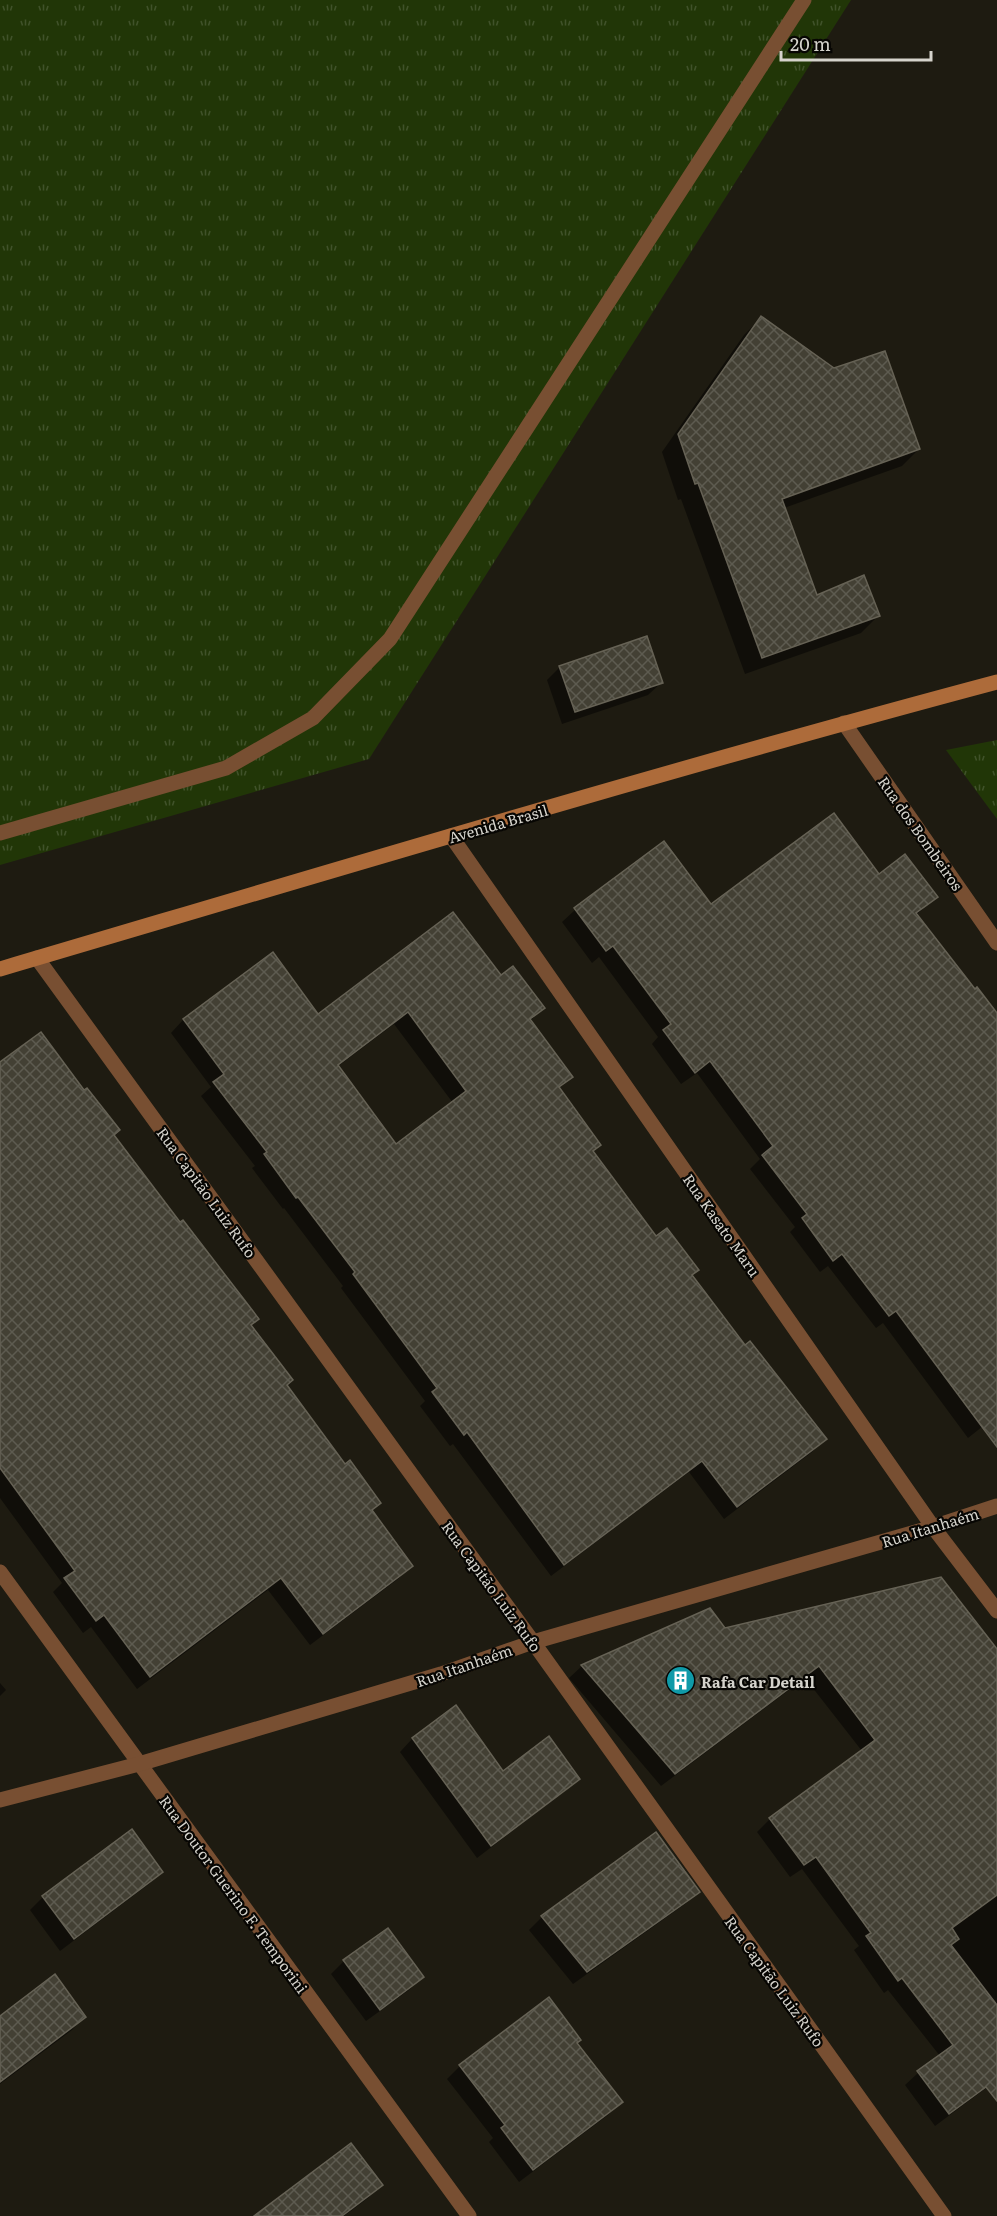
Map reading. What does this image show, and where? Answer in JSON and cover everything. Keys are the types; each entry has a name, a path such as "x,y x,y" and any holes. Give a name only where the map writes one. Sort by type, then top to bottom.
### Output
{"main road":[{"name":"Avenida Brasil","path":"0,969 451,836 844,723 997,682"}],"street":[{"path":"0,833 226,768 313,718 390,639 804,0"},
{"name":"Rua dos Bombeiros","path":"844,723 997,943"},
{"name":"Rua Kasato Maru","path":"451,836 933,1527 997,1611"},
{"name":"Rua Capitão Luiz Rufo","path":"37,958 944,2216"},
{"name":"Rua Itanhaém","path":"0,1800 139,1764 441,1674 532,1642 933,1527 997,1506"},
{"name":"Rua Doutor Guerino F. Temporini","path":"0,1572 469,2216"}],"green space":[{"path":"0,0 851,0 369,759 0,865"},
{"path":"997,740 997,819 946,750"}],"building":[{"path":"761,316 834,368 885,351 920,449 782,499 817,595 864,575 880,616 762,658 678,434"},
{"path":"647,636 663,683 575,712 559,666"},
{"path":"834,813 879,874 905,854 938,897 916,913 975,989 977,987 997,1013 997,1447 896,1311 889,1316 842,1254 833,1261 802,1218 807,1214 762,1155 773,1146 710,1061 695,1073 663,1030 671,1024 613,946 606,951 574,908 664,841 711,904"},
{"path":"453,912 501,975 513,966 545,1008 530,1019 573,1077 559,1087 601,1145 593,1151 656,1236 667,1228 699,1270 692,1275 745,1345 750,1341 827,1439 737,1507 702,1461 564,1565 467,1432 464,1435 432,1392 437,1388 353,1274 355,1272 298,1197 296,1198 264,1154 267,1152 213,1082 224,1074 183,1019 273,952 318,1014","holes":["408,1012 466,1091 396,1144 338,1065"]},
{"path":"41,1032 84,1090 87,1088 120,1130 114,1135 180,1222 183,1220 259,1319 251,1325 293,1380 287,1385 345,1464 350,1460 381,1503 372,1510 413,1566 323,1634 281,1578 150,1677 104,1615 96,1621 64,1578 75,1571 0,1468 0,1062"},
{"path":"941,1577 997,1649 997,1895 952,1928 959,1939 951,1945 997,2005 997,2101 986,2087 949,2114 917,2071 953,2045 902,1978 898,1981 866,1936 871,1933 816,1857 804,1865 769,1818 875,1740 819,1666 675,1774 581,1665 710,1608 725,1628"},
{"path":"456,1705 503,1771 549,1736 580,1779 491,1846 412,1738"},
{"path":"132,1829 163,1872 74,1939 42,1896"},
{"path":"656,1832 700,1892 587,1972 541,1916"},
{"path":"388,1928 424,1977 380,2010 343,1960"},
{"path":"55,1974 86,2017 0,2082 0,2016"},
{"path":"549,1997 581,2040 577,2043 623,2102 533,2170 501,2128 505,2125 459,2065"},
{"path":"351,2143 383,2185 342,2216 254,2216"}],"place":[{"name":"Rafa Car Detail","path":"680,1681"}]}
